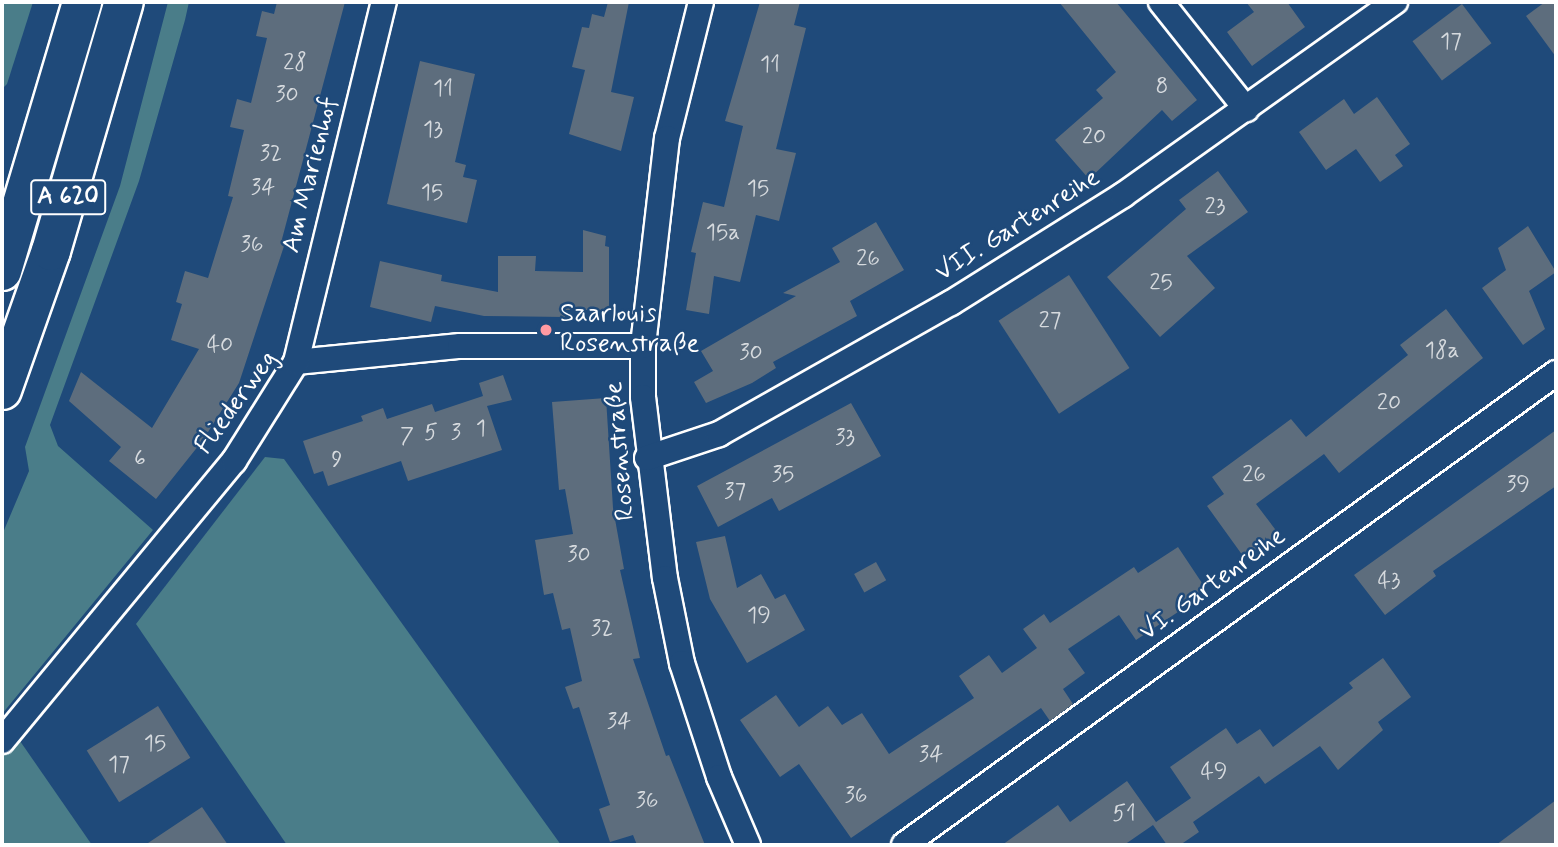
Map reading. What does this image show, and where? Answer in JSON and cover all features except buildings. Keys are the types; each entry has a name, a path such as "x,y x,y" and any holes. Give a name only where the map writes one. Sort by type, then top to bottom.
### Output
{"highway":[{"name":"A 620","path":"2,271 82,2"},
{"name":"A 620","path":"2,390 51,251 124,2"}],"street":[{"name":"Am Marienhof","path":"296,362 384,2"},
{"name":"Rosenstraße","path":"701,2 667,138 643,346 647,458 682,663 719,777 748,845"},
{"path":"1161,2 1246,109"},
{"name":"VII. Gartenreihe","path":"647,458 719,434 940,310 1102,209 1395,2"},
{"name":"Fliederweg","path":"2,741 233,461 296,362 460,346 643,346"},
{"name":"VI. Gartenreihe","path":"904,845 1556,373"}],"green space":[{"path":"2,2 33,2 7,84 2,89"},
{"path":"168,2 189,2 185,20 139,181 50,425 58,446 153,530 2,714 2,535 29,471 25,447 120,186"},
{"path":"265,457 284,459 561,845 287,845 136,624"},
{"path":"2,715 92,845 2,845"}],"place":[{"name":"Saarlouis Rosenstraße","path":"546,330"}]}
